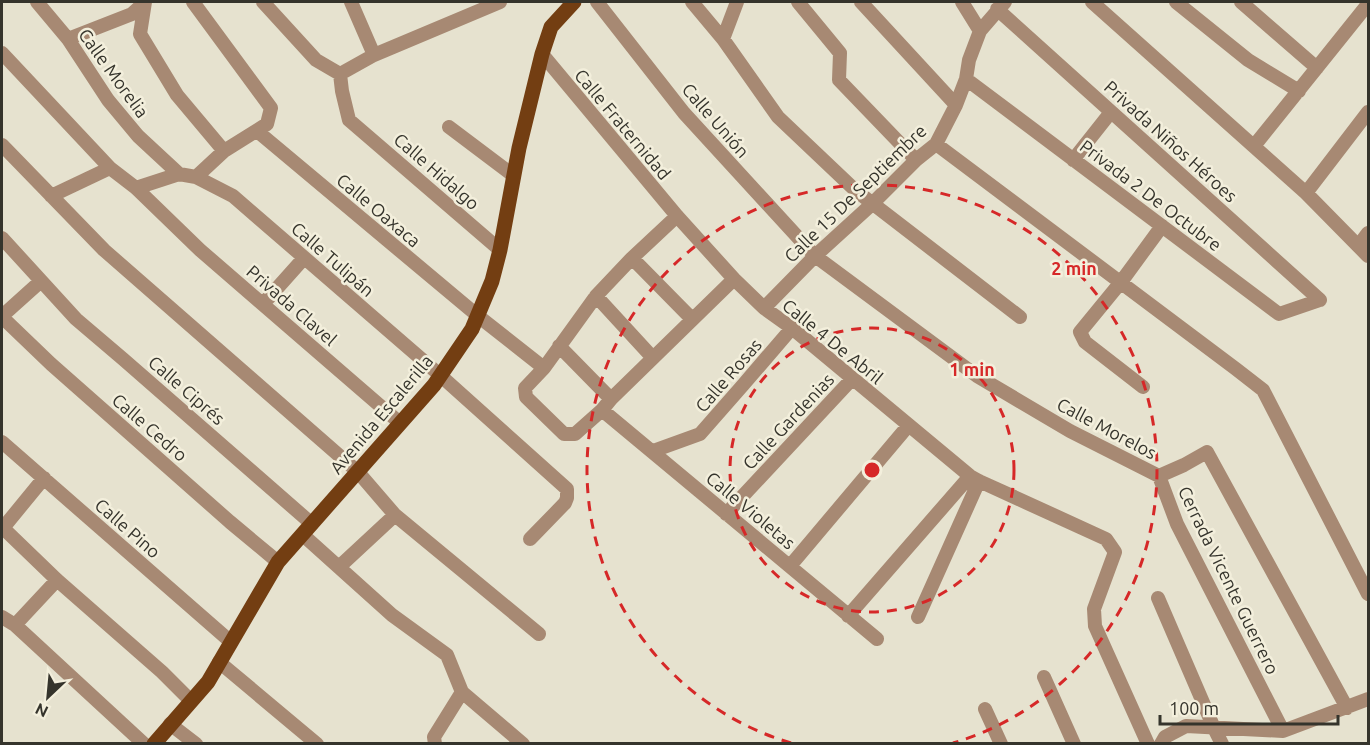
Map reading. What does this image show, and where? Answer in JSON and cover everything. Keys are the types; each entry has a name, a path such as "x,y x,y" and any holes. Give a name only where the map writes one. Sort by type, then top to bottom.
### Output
{"main road":[{"name":"Avenida Escalerilla","path":"154,744 208,681 278,562 434,385 472,329 492,281 500,250 519,148 542,54 551,27 574,2"}],"street":[{"name":"Calle Morelia","path":"37,2 68,39 115,109 138,136 179,174"},
{"path":"68,39 132,14 145,2"},
{"path":"145,2 140,34 177,95 224,151"},
{"path":"136,188 179,174 196,177 224,151 262,127 271,108 193,2"},
{"path":"263,2 316,60 340,74 374,55 500,2"},
{"path":"351,2 374,55"},
{"name":"Calle Unión","path":"597,2 684,113 815,256"},
{"path":"692,2 723,39 778,117 855,190 1020,317"},
{"path":"723,39 737,2"},
{"path":"798,2 840,53 839,80 916,160"},
{"path":"861,2 956,105"},
{"path":"962,2 980,30"},
{"path":"1092,2 1306,193 1364,251"},
{"path":"1176,2 1248,60 1299,91"},
{"path":"1241,2 1317,69"},
{"path":"1254,146 1368,4"},
{"name":"Calle 15 De Septiembre","path":"764,308 815,256 916,160 936,144 956,105 980,30 1001,5"},
{"name":"Privada Niños Héroes","path":"1001,5 1111,112 1320,300"},
{"name":"Privada Clavel","path":"2,53 110,168 136,188 192,242 400,423"},
{"name":"Calle Fraternidad","path":"542,54 677,216"},
{"name":"Calle Hidalgo","path":"340,74 349,120 500,250"},
{"name":"Privada 2 De Octubre","path":"966,79 1279,314 1320,300"},
{"path":"1306,193 1368,111"},
{"path":"1073,160 1111,112"},
{"name":"Calle Oaxaca","path":"262,127 478,316 544,368"},
{"path":"449,127 514,176"},
{"path":"936,144 1263,390 1368,594"},
{"path":"2,145 104,250 358,472 395,514 539,634"},
{"path":"51,196 110,168"},
{"name":"Calle Tulipán","path":"196,177 233,196 441,376 567,489 565,503 530,540"},
{"path":"677,216 596,296 544,368 525,388 526,397 564,434 575,434 734,279"},
{"name":"Calle 4 De Abril","path":"677,216 734,279 764,308 792,328 908,426 974,478 1106,539 1114,552 1094,609 1095,626 1148,744"},
{"path":"1143,387 1085,342 1080,332 1162,226"},
{"path":"1364,251 1368,233"},
{"name":"Calle Ciprés","path":"2,238 76,319 123,359 307,530 339,567 392,615 447,655 462,692"},
{"name":"Calle Morelos","path":"815,256 978,376 1070,431 1160,476 1207,452 1347,708"},
{"path":"263,304 304,258"},
{"path":"632,258 692,319"},
{"path":"2,316 41,281"},
{"path":"596,296 653,358"},
{"name":"Calle Cedro","path":"2,316 51,364 278,562"},
{"name":"Calle Rosas","path":"652,451 700,434 792,328"},
{"name":"Calle Violetas","path":"559,346 606,404 652,451 877,639"},
{"name":"Calle Gardenias","path":"726,513 852,379"},
{"path":"790,566 908,426"},
{"name":"Calle Pino","path":"2,442 231,642"},
{"name":"Cerrada Vicente Guerrero","path":"1160,476 1177,524 1283,731"},
{"path":"44,478 2,527 191,701"},
{"path":"848,616 974,478"},
{"path":"918,617 974,478"},
{"path":"339,567 395,514"},
{"path":"15,625 57,580"},
{"path":"1158,598 1222,744"},
{"path":"2,617 15,625 144,744"},
{"path":"219,662 317,744"},
{"path":"1044,677 1074,744"},
{"path":"435,744 434,736 462,692 523,744"},
{"path":"1161,744 1165,737 1186,726 1283,731 1368,699"},
{"path":"985,709 1001,744"},
{"path":"170,724 196,744"}]}
